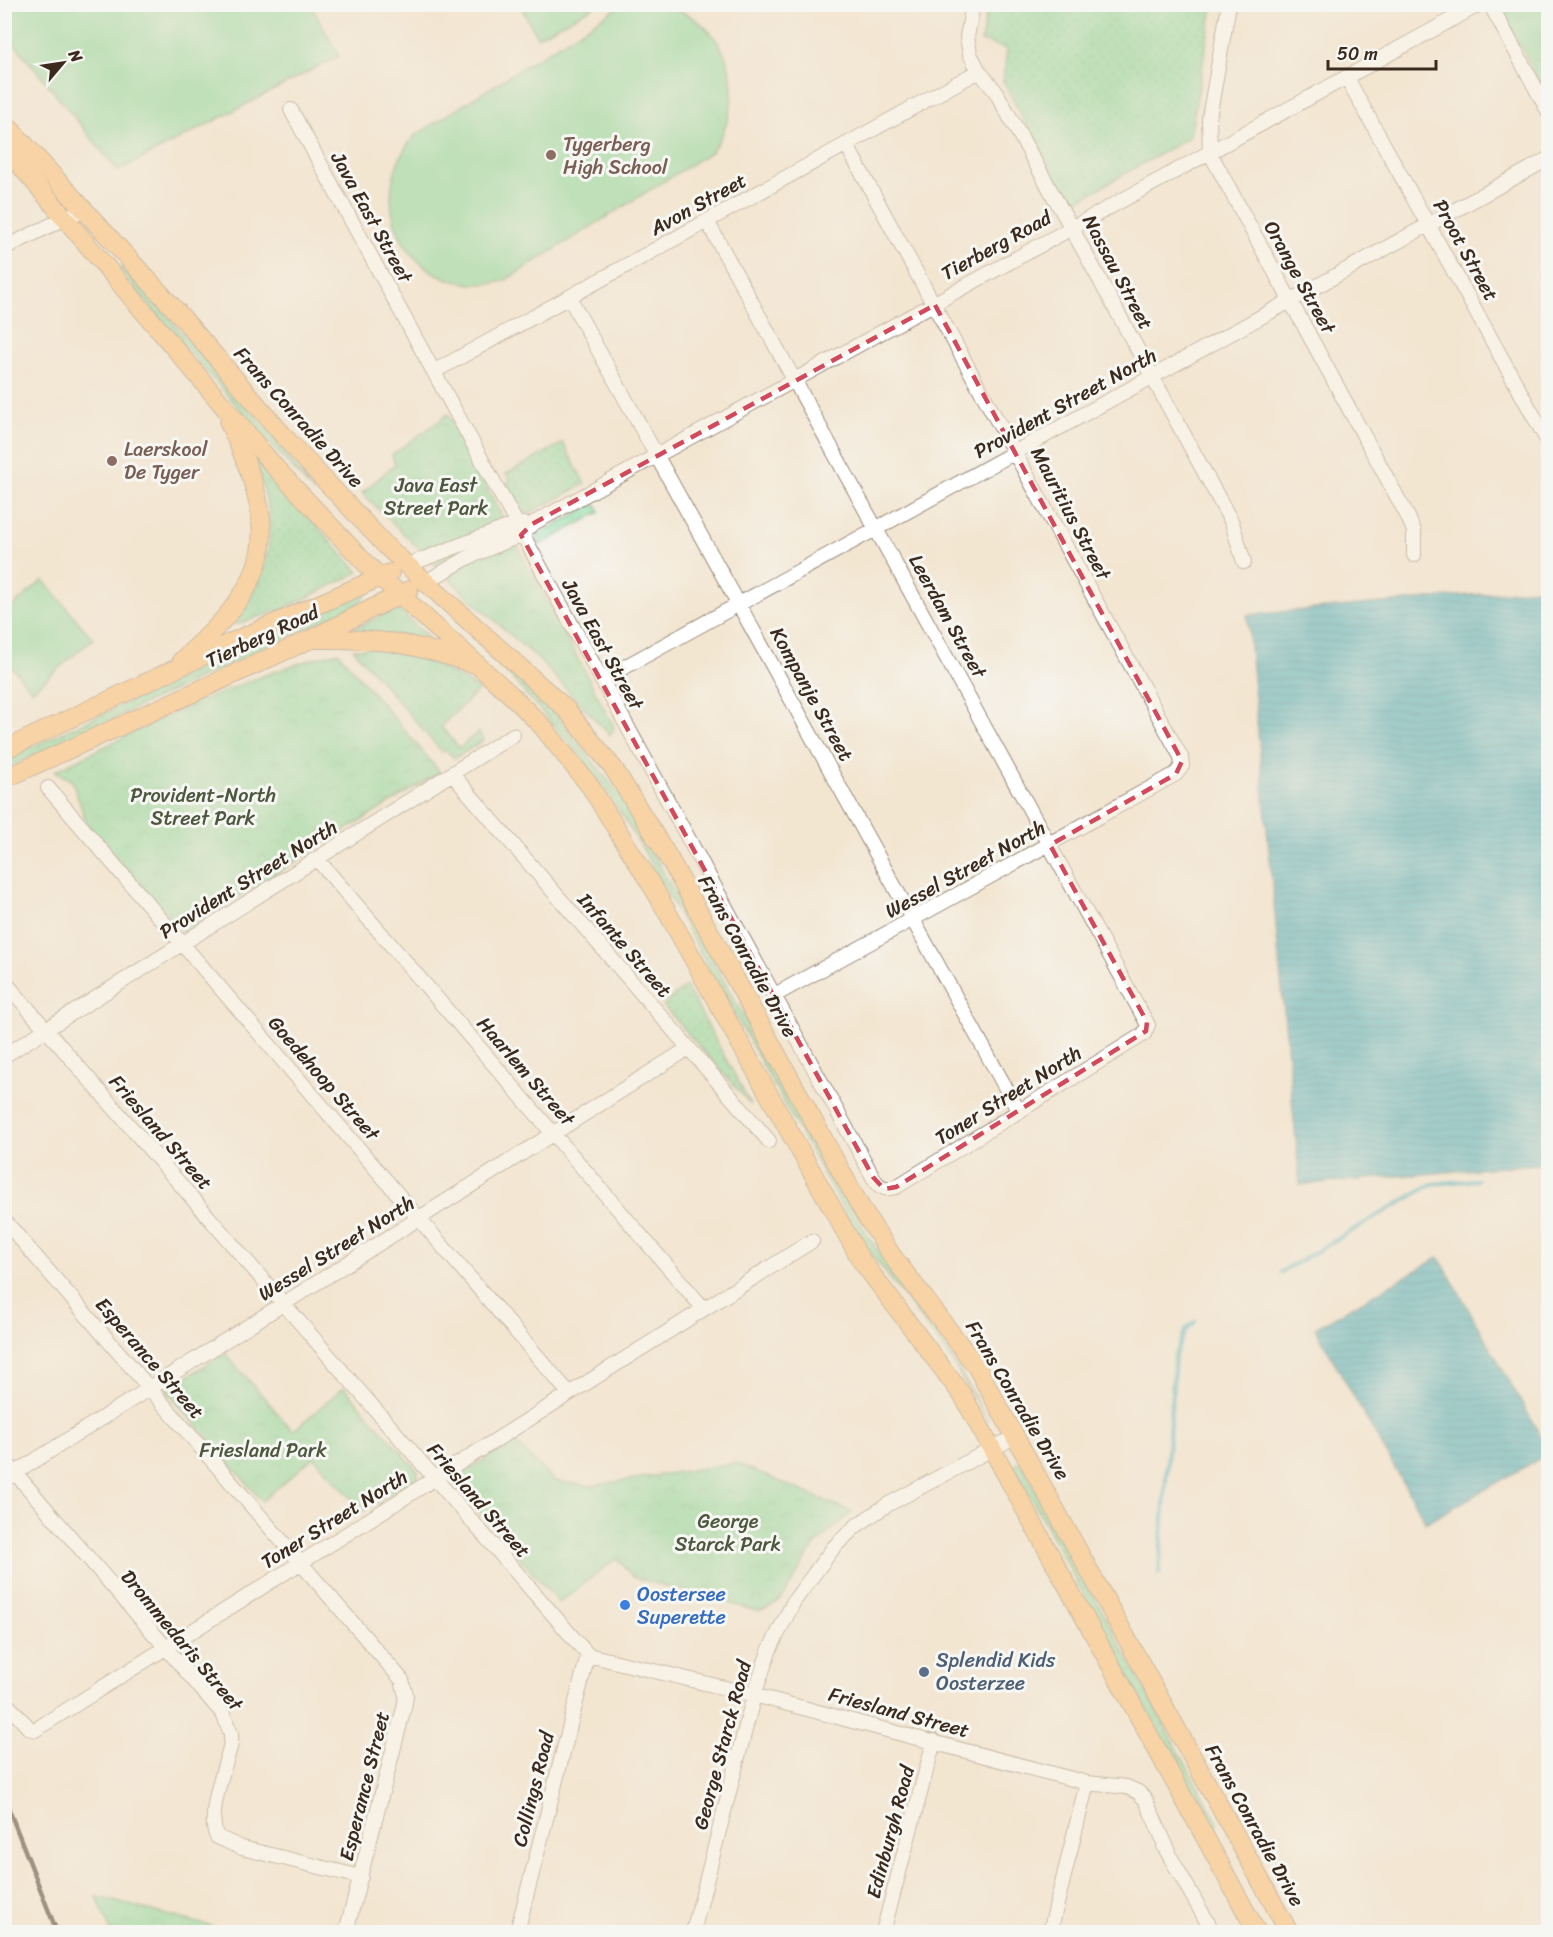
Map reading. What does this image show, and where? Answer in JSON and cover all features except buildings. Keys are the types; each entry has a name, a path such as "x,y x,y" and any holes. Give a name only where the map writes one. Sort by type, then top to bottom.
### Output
{"main road":[{"name":"Frans Conradie Drive","path":"4,122 219,403 297,491 398,595 541,724 606,809 851,1244 946,1371 992,1449 1257,1932"},
{"name":"Frans Conradie Drive","path":"4,146 180,315 288,441 405,566 566,709 631,795 864,1213 893,1257 976,1366 1289,1932"},
{"path":"165,676 230,615 244,595 260,554 262,520 257,491 219,403"},
{"name":"Tierberg Road","path":"4,750 165,676 232,642 405,566"},
{"name":"Tierberg Road","path":"4,779 311,639 424,583"},
{"path":"311,639 380,639 402,642 480,667"}],"street":[{"name":"Nassau Street","path":"973,4 967,42 979,71 996,92 1232,523 1244,562"},
{"name":"Orange Street","path":"1229,4 1209,118 1210,153 1407,515 1414,531 1414,555"},
{"name":"Tierberg Road","path":"405,566 532,524 1480,4"},
{"path":"1490,4 1548,111"},
{"name":"Avon Street","path":"435,371 979,71"},
{"name":"Proot Street","path":"1347,78 1548,442"},
{"name":"Java East Street","path":"291,110 873,1177 879,1185 889,1189"},
{"name":"Mauritius Street","path":"846,144 1181,757 1182,766 1176,774"},
{"name":"Provident Street North","path":"601,680 1548,159"},
{"path":"4,248 74,214"},
{"name":"Leerdam Street","path":"707,221 797,380 1147,1022 1146,1031"},
{"name":"Kompanje Street","path":"569,297 659,456 1019,1112"},
{"name":"Tierberg Road","path":"424,583 519,529"},
{"name":"Provident Street North","path":"4,1056 513,735"},
{"name":"Infante Street","path":"452,774 769,1141"},
{"name":"Wessel Street North","path":"773,996 1176,774"},
{"name":"Goedehoop Street","path":"48,788 569,1393"},
{"name":"Haarlem Street","path":"317,859 704,1309"},
{"name":"Friesland Street","path":"4,981 588,1654 1093,1783 1138,1800 1214,1932"},
{"name":"Toner Street North","path":"889,1189 896,1187 1019,1112 1146,1031"},
{"name":"Wessel Street North","path":"10,1476 689,1048"},
{"name":"Esperance Street","path":"4,1220 301,1562 396,1673 405,1688 404,1708 346,1932"},
{"name":"Toner Street North","path":"4,1701 28,1728 35,1730 813,1241"},
{"name":"George Starck Road","path":"693,1932 754,1695 785,1616 834,1547 856,1526 887,1505 1016,1436"},
{"name":"Drommedaris Street","path":"4,1460 10,1476 223,1714 231,1734 231,1744 214,1809 214,1828 217,1837 242,1848 361,1878"},
{"name":"Collings Road","path":"517,1932 588,1654"},
{"name":"Edinburgh Road","path":"883,1932 934,1742"},
{"path":"1050,1932 1093,1783"}],"highlighted area":[{"path":"935,305 1182,761 1176,774 1050,845 1147,1022 1146,1031 896,1187 884,1189 873,1177 521,535 532,524"}],"green space":[{"path":"4,5 311,5 339,56 118,171 5,32"},
{"path":"520,5 597,5 537,37"},
{"path":"662,5 693,18 710,32 722,49 729,69 732,90 730,112 723,133 711,152 504,281 472,284 444,277 421,263 404,243 394,219 391,192 398,163 414,136 620,6"},
{"path":"988,5 1213,5 1190,137 1070,205 1003,81 1007,49 981,41"},
{"path":"1505,5 1548,5 1548,98 1504,16"},
{"path":"123,266 277,441 315,494 162,321 120,269"},
{"name":"Java East Street Park","path":"448,414 614,727 610,735 540,661 465,594 362,493 395,464 392,455"},
{"path":"563,443 585,484 530,513 521,512 506,484 510,481 506,474"},
{"path":"257,461 359,572 286,608 235,625 261,575 269,543 269,513 255,463"},
{"path":"595,503 600,512 540,545 537,540 539,534"},
{"path":"43,580 93,639 32,691 5,659 5,613"},
{"path":"364,592 368,593 357,605 5,769 4,760"},
{"path":"395,609 398,609 428,637 345,633"},
{"path":"375,648 424,658 480,689 441,726 459,748 478,732 484,740 455,758 446,751 442,752 353,649"},
{"path":"485,648 558,717 622,798 854,1214 894,1275 939,1334 988,1421 948,1355 858,1236 641,846 609,794 581,756"},
{"name":"Provident-North Street Park","path":"338,652 440,772 182,932 87,824 72,781 55,771 229,689 302,662"},
{"path":"686,986 751,1105 663,1005"},
{"name":"Friesland Park","path":"225,1353 293,1431 344,1387 418,1471 418,1477 363,1511 314,1457 262,1501 166,1390"},
{"name":"George Starck Park","path":"514,1441 555,1481 590,1486 736,1463 852,1512 814,1547 784,1595 768,1608 757,1611 633,1577 617,1558 559,1603 454,1483 456,1477"},
{"path":"1017,1462 1021,1463 1029,1477 1218,1823 1215,1827 1211,1826 1014,1467"},
{"path":"97,1897 234,1932 111,1932"}],"water":[{"path":"1548,588 1548,1163 1300,1185 1247,615"},
{"path":"1439,1257 1548,1449 1548,1454 1426,1523 1315,1328"}],"waterway":[{"path":"1281,1272 1432,1184 1477,1180"},
{"path":"1159,1574 1175,1355 1185,1331 1195,1322"}],"railway":[{"path":"4,1797 57,1932"}],"place":[{"name":"Tygerberg High School","path":"551,155"},
{"name":"Laerskool De Tyger","path":"112,461"},
{"name":"Oostersee Superette","path":"625,1605"},
{"name":"Splendid Kids Oosterzee","path":"924,1672"}]}
